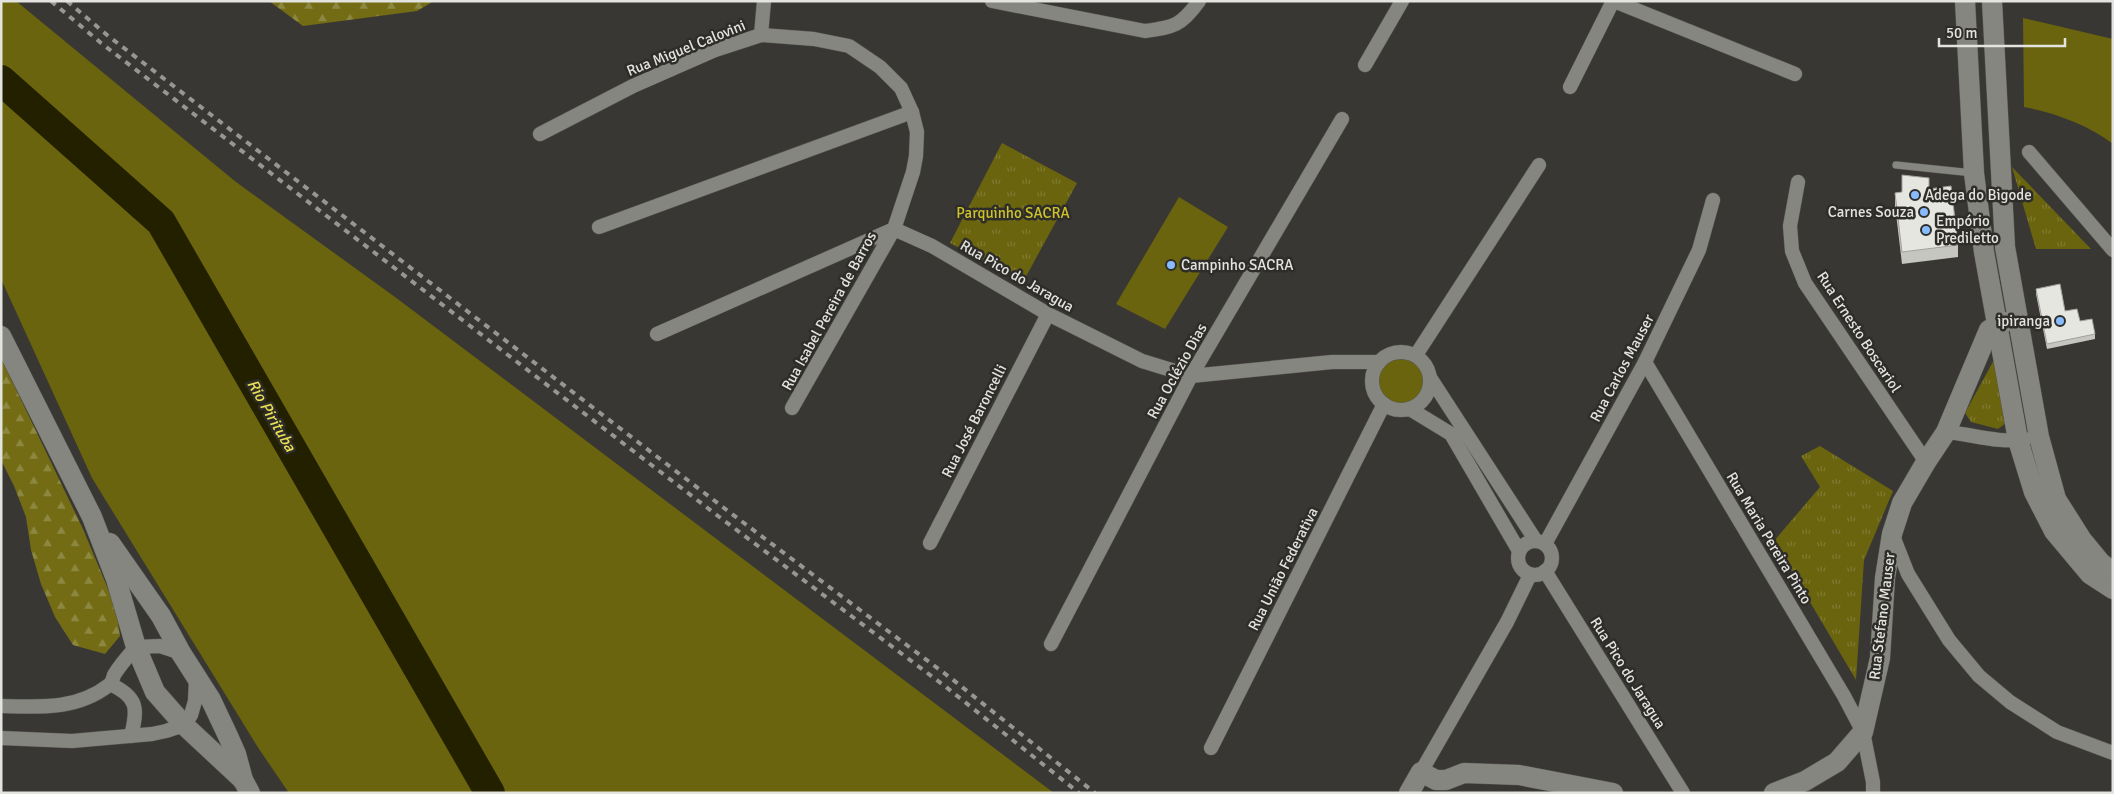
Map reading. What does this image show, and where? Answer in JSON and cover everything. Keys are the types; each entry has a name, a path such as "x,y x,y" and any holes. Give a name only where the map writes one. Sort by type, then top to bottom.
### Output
{"street":[{"path":"761,35 764,1"},
{"path":"992,1 1015,3 1145,31 1166,28 1183,22 1199,1"},
{"path":"1365,65 1402,1"},
{"path":"1570,87 1614,1 1795,74"},
{"path":"1965,1 1973,166 1992,298 2018,440 2034,492 2054,531 2090,574 2113,589"},
{"path":"1992,1 2005,247 2016,318 2039,437 2056,498 2082,540 2101,563 2113,572"},
{"name":"Rua Miguel Calovini","path":"540,134 651,78 715,50 761,35 814,39 849,46 880,67 901,88 912,112 917,132 913,172 894,229"},
{"path":"599,227 912,112"},
{"name":"Rua Oclézio Dias","path":"1051,644 1191,376 1342,119"},
{"path":"2029,152 2113,250"},
{"path":"1416,355 1538,165"},
{"name":"Rua Ernesto Boscariol","path":"1798,182 1790,226 1792,251 1805,282 1926,462"},
{"name":"Rua Carlos Mauser","path":"1541,542 1645,362 1699,250 1713,200"},
{"path":"657,334 894,229"},
{"name":"Rua Pico do Jaragua","path":"894,229 932,246 1048,314 1142,361 1191,376 1332,362 1378,362"},
{"name":"Rua Isabel Pereira de Barros","path":"792,408 894,229"},
{"name":"Rua Stefano Mauser","path":"1979,350 1984,316 1992,298"},
{"name":"Rua José Baroncelli","path":"930,543 1048,314"},
{"path":"1997,325 2016,318"},
{"name":"Rua Stefano Mauser","path":"1774,793 1805,781 1837,762 1863,732 1880,658 1885,578 1892,534 1902,503 1946,432 1979,350 1989,330 1997,325"},
{"path":"1,336 92,517 116,579 136,647 155,692 184,725 246,786"},
{"path":"1406,352 1416,355 1423,361 1430,379 1429,389 1425,398 1410,408 1392,409 1377,398 1372,389 1374,370 1378,362 1386,355 1406,352"},
{"name":"Rua Maria Pereira Pinto","path":"1645,362 1796,614 1863,732 1873,782 1873,793"},
{"path":"1410,408 1451,434 1519,551 1518,561 1520,566 1530,575 1545,571 1552,560 1550,550 1541,542 1430,379"},
{"name":"Rua União Federativa","path":"1212,748 1384,404"},
{"path":"1946,432 1969,434 1998,440 2039,437"},
{"path":"92,517 161,616 210,700 236,754 246,786"},
{"path":"1892,534 1908,574 1949,640 1979,676 2010,702 2057,732 2113,753"},
{"path":"1519,551 1529,542 1541,542"},
{"name":"Rua Pico do Jaragua","path":"1545,571 1683,793"},
{"path":"1409,793 1507,622 1530,575"},
{"path":"1,706 45,707 73,704 88,698 110,684 114,675 136,647 160,646 181,653"},
{"path":"1,738 72,741 152,734 184,725 191,715 195,701 196,678"},
{"path":"110,684 123,690 133,702 136,716 131,736"},
{"path":"1421,772 1436,780 1446,780 1464,773 1519,774 1607,792"}],"lane":[{"path":"1896,165 1973,166"}],"green space":[{"path":"1,1 16,1 236,182 395,297 1054,793 289,793 259,749 92,478 1,279"},
{"path":"269,1 434,1 417,11 303,26"},
{"path":"2023,18 2113,39 2113,144 2070,120 2024,107"},
{"name":"Parquinho SACRA","path":"1002,143 1077,183 1023,282 950,243"},
{"path":"2012,167 2091,249 2036,249"},
{"name":"Campinho SACRA","path":"1179,197 1228,227 1165,329 1116,304"},
{"path":"1,358 83,529 116,608 120,636 105,654 73,645 55,617 41,584 31,550 26,517 1,460"},
{"path":"1995,358 2006,423 1998,429 1971,422 1965,413"},
{"path":"1401,359 1414,363 1420,369 1424,382 1420,395 1414,401 1401,405 1388,401 1382,395 1378,382 1382,369 1388,363"},
{"path":"1820,446 1893,491 1864,560 1856,680 1774,541 1820,487 1801,456"}],"building":[{"path":"1902,175 1929,178 1929,189 1951,186 1958,245 1902,252 1895,193 1902,192"},
{"name":"ipiranga","path":"2060,284 2065,311 2077,309 2080,321 2092,319 2095,334 2047,344 2036,289"}],"waterway":[{"name":"Rio Pirituba","path":"1,80 161,222 490,793"}],"railway":[{"path":"51,1 101,43 718,516 946,687 1079,793"},
{"path":"67,1 107,35 724,508 952,679 1095,793"}],"place":[{"name":"Adega do Bigode","path":"1915,195"},
{"name":"Carnes Souza","path":"1924,212"},
{"name":"Empório Prediletto","path":"1926,230"},
{"name":"Campinho SACRA","path":"1171,265"},
{"name":"ipiranga","path":"2060,321"}]}
